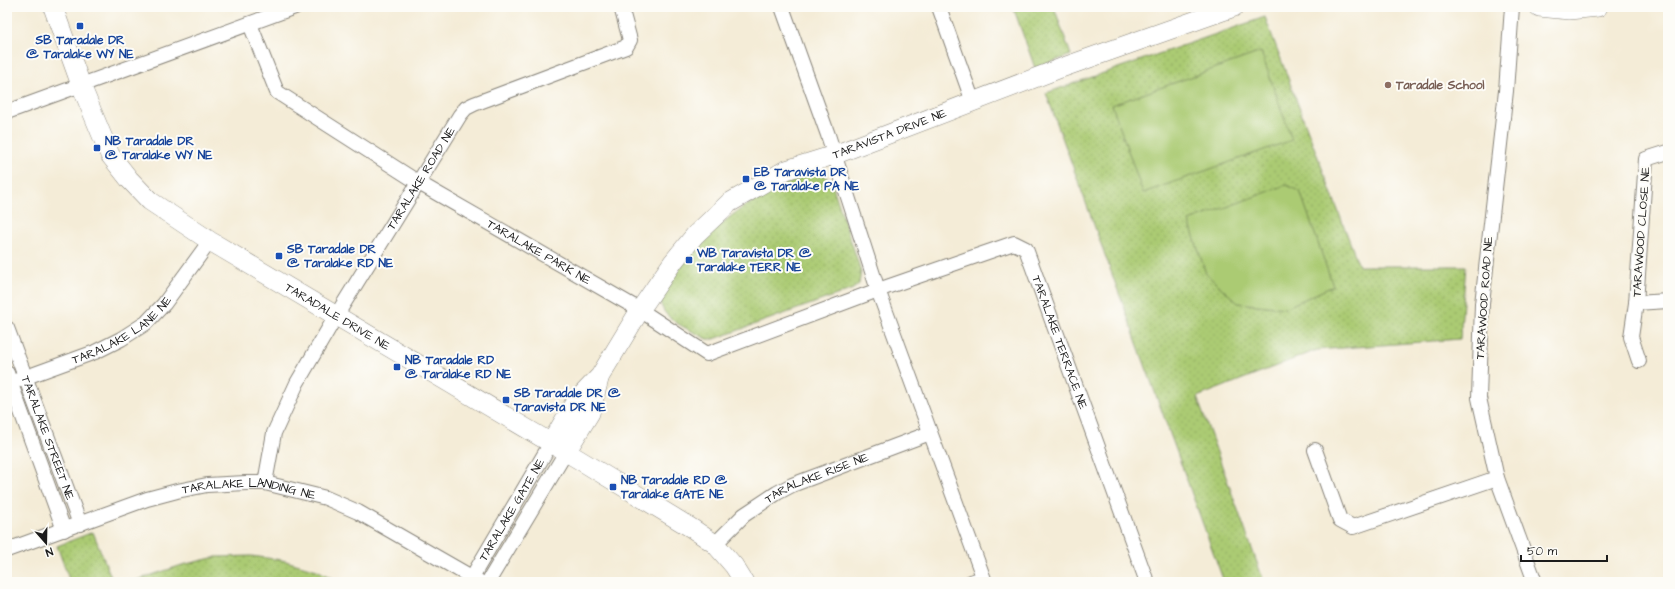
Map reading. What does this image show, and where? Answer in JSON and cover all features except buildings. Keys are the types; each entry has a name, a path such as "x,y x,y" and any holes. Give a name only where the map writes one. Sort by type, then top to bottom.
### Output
{"street":[{"name":"TARADALE DRIVE NE","path":"53,7 81,85 110,155 128,179 150,201 210,241 558,447 693,529 715,544 734,566 744,582"},
{"path":"7,112 295,7"},
{"name":"TARALAKE ROAD NE","path":"265,483 274,432 297,383 336,316 460,115 466,108 474,104 626,47 630,40 621,7"},
{"path":"782,7 834,155 878,290 930,433 980,581"},
{"path":"939,7 973,102"},
{"name":"TARAVISTA DRIVE NE","path":"558,447 590,413 600,376 640,310 673,262 695,235 729,203 786,170 834,155 1061,68 1234,7"},
{"name":"TARAWOOD ROAD NE","path":"1512,7 1506,91 1482,304 1479,398 1497,478 1535,582"},
{"path":"1539,7 1569,10 1598,7"},
{"name":"TARALAKE PARK NE","path":"250,24 277,92 419,183 640,310 706,354 878,290"},
{"name":"TARAWOOD CLOSE NE","path":"1639,361 1631,337 1636,303 1646,159 1668,152"},
{"name":"TARALAKE LANE NE","path":"8,380 25,377 96,352 121,339 146,323 164,304 210,241"},
{"name":"TARALAKE TERRACE NE","path":"878,290 1014,243 1026,250 1147,582"},
{"name":"TARAWOOD CLOSE NE","path":"1636,303 1668,301"},
{"name":"TARALAKE STREET NE","path":"7,328 80,524"},
{"name":"TARALAKE STREET NE","path":"8,380 64,530"},
{"name":"TARALAKE RISE NE","path":"715,544 744,515 782,490 930,433"},
{"name":"TARALAKE GATE NE","path":"476,579 558,447"},
{"name":"TARALAKE GATE NE","path":"488,582 558,447"},
{"path":"1315,450 1340,520 1353,527 1497,478"},
{"name":"TARALAKE LANDING NE","path":"7,550 147,499 177,491 206,485 265,483 326,498 358,512 476,579"}],"green space":[{"path":"1013,7 1054,7 1071,55 1035,68"},
{"path":"1265,17 1359,266 1466,266 1460,339 1317,350 1197,397 1264,582 1224,582 1046,93"},
{"path":"1261,52 1292,140 1143,193 1112,105"},
{"path":"819,172 831,181 861,271 859,284 853,289 714,339 703,337 678,324 667,315 663,310 661,298 684,262 699,244 716,228 734,214 775,189"},
{"path":"1286,185 1300,191 1333,286 1285,308 1238,303 1206,274 1189,221"},
{"path":"93,532 113,582 70,582 57,546"},
{"path":"251,556 282,560 317,570 339,582 131,582 182,565 216,557"}],"place":[{"name":"SB Taradale DR @ Taralake WY NE","path":"80,26"},
{"name":"Taradale School","path":"1388,85"},
{"name":"NB Taradale DR @ Taralake WY NE","path":"97,148"},
{"name":"EB Taravista DR @ Taralake PA NE","path":"746,179"},
{"name":"SB Taradale DR @ Taralake RD NE","path":"279,256"},
{"name":"WB Taravista DR @ Taralake TERR NE","path":"689,260"},
{"name":"NB Taradale RD @ Taralake RD NE","path":"397,367"},
{"name":"SB Taradale DR @ Taravista DR NE","path":"506,400"},
{"name":"NB Taradale RD @ Taralake GATE NE","path":"613,487"}]}
